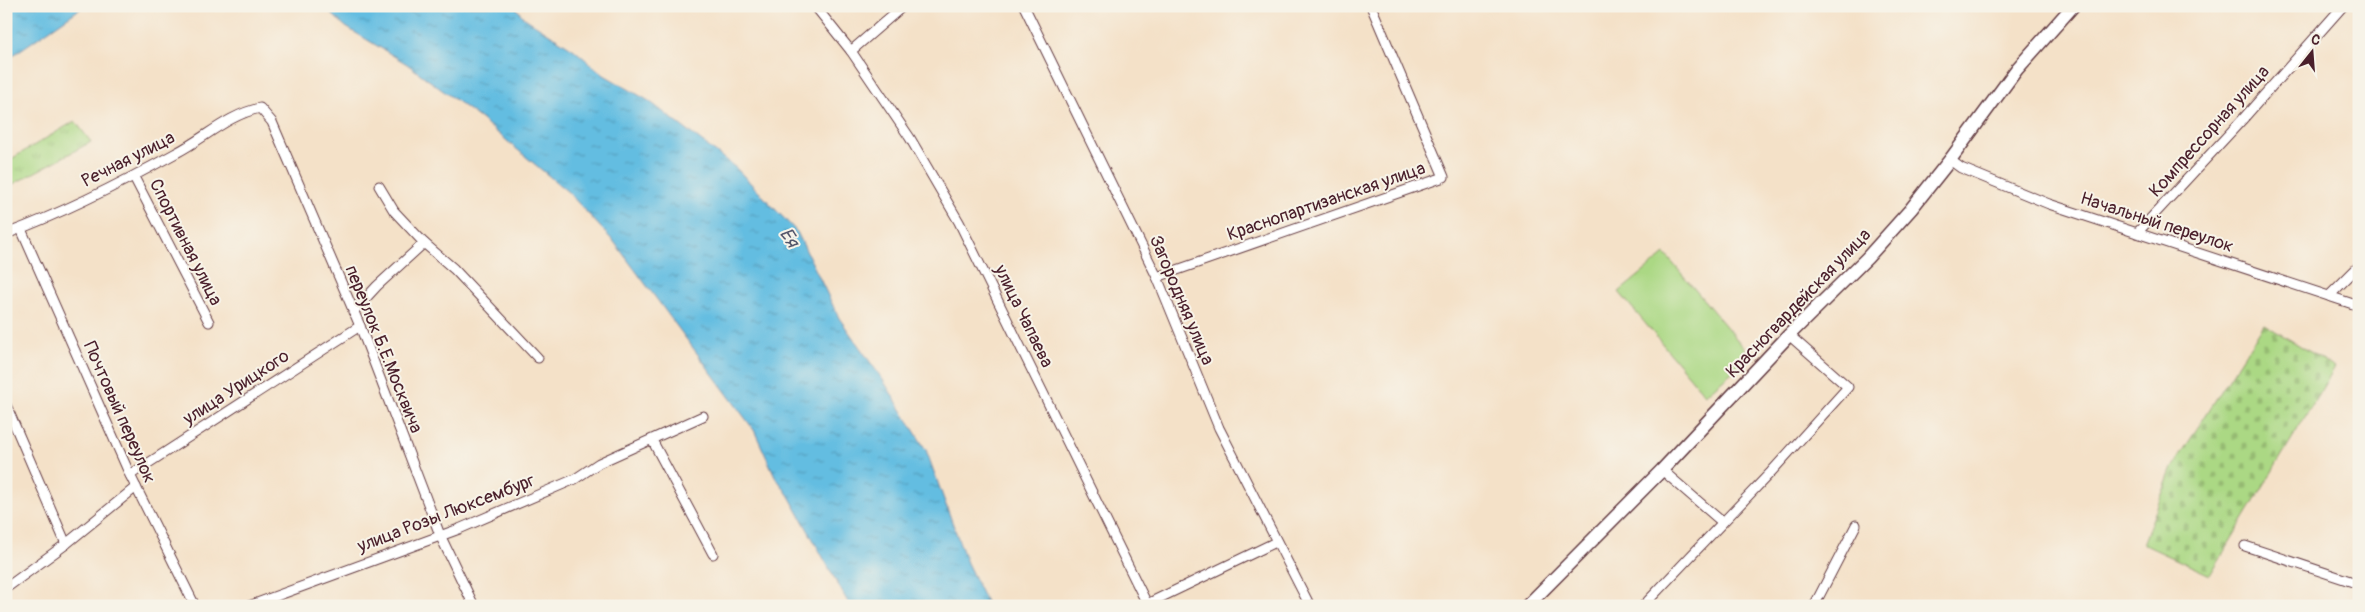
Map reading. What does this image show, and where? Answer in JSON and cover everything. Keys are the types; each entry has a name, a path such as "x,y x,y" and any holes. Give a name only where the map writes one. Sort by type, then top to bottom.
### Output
{"street":[{"name":"улица Чапаева","path":"816,6 851,51 910,138 959,222 1148,605"},
{"path":"851,51 903,6"},
{"name":"Загородняя улица","path":"1024,6 1157,277 1219,428 1310,606"},
{"name":"Краснопартизанская улица","path":"1157,277 1444,177 1371,6"},
{"name":"Красногвардейская улица","path":"1527,606 1662,470 1789,335 1867,258 1910,210 1950,160 2017,69 2073,6"},
{"name":"Компрессорная улица","path":"2137,233 2242,120 2343,6"},
{"name":"Речная улица","path":"6,234 21,229 134,176 185,149 245,111 260,108"},
{"name":"переулок Б.Е.Москвича","path":"260,108 272,122 360,326 440,535 474,606"},
{"name":"Начальный переулок","path":"1950,160 1961,168 2049,204 2359,306"},
{"name":"Спортивная улица","path":"134,176 209,322"},
{"path":"379,186 394,211 424,243 454,269 538,358"},
{"name":"Почтовый переулок","path":"21,229 130,475 195,606"},
{"path":"353,312 377,286 424,243"},
{"path":"2329,296 2359,266"},
{"name":"улица Урицкого","path":"130,475 360,326"},
{"path":"1643,606 1721,522 1771,472 1848,387 1789,335"},
{"path":"6,405 66,544"},
{"name":"улица Розы Люксембург","path":"248,606 459,529 575,479 599,462 703,416"},
{"path":"652,440 713,554"},
{"path":"1662,470 1721,522"},
{"path":"6,588 66,544 136,487"},
{"path":"1814,606 1856,525"},
{"path":"1148,605 1276,542"},
{"path":"2245,546 2359,584"}],"green space":[{"path":"75,121 91,142 6,188 6,162"},
{"path":"1665,254 1751,356 1705,395 1619,292"},
{"path":"2264,324 2335,367 2210,575 2143,544 2172,468"}],"water":[{"path":"6,6 84,6 6,60"},
{"name":"Ея","path":"323,6 515,6 523,17 573,49 604,75 649,101 736,168 797,232 839,318 883,380 926,450 967,563 988,606 850,606 789,496 775,476 754,430 615,243 568,192 481,119 407,64 346,27"}]}
